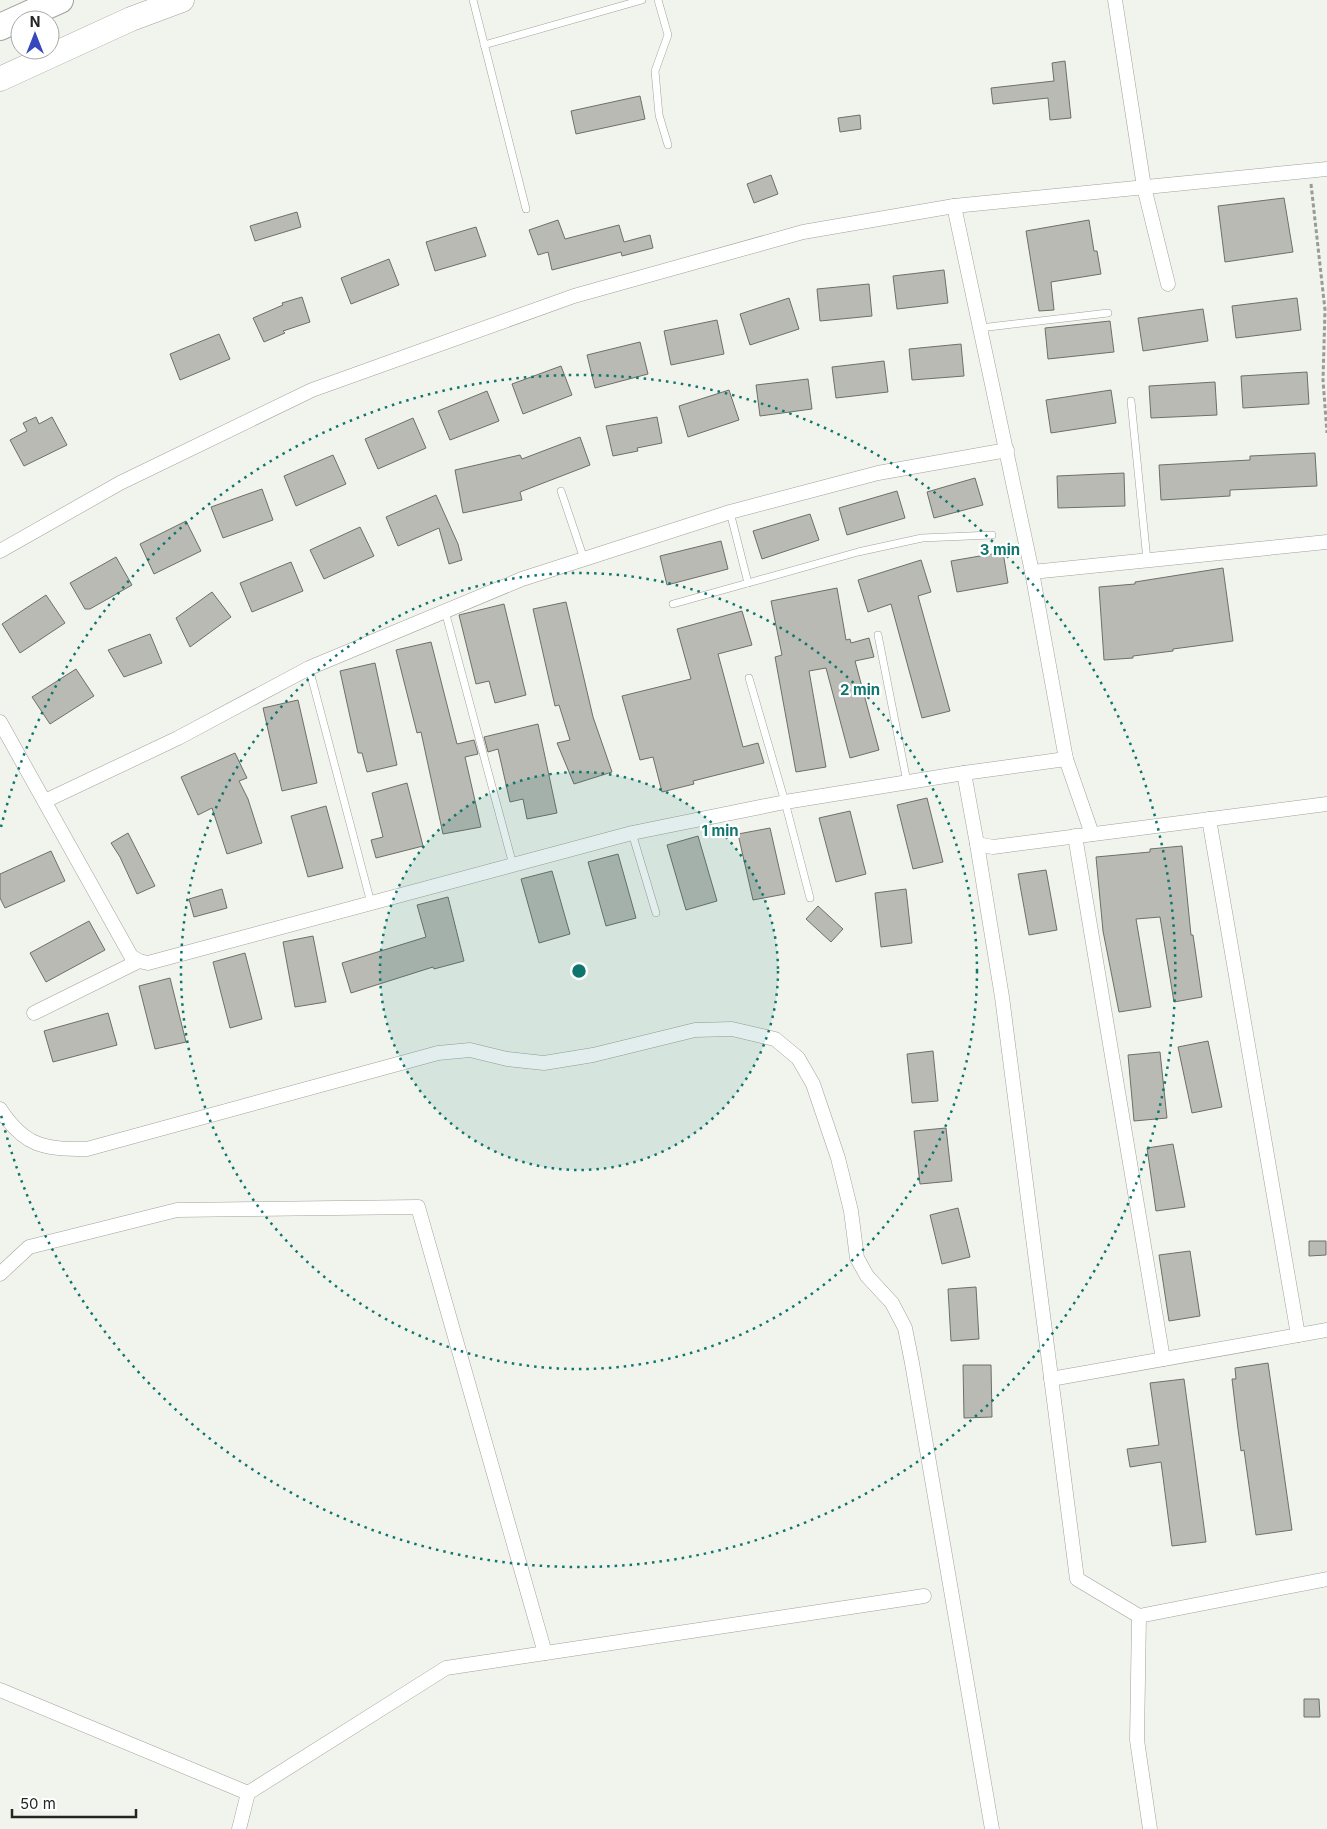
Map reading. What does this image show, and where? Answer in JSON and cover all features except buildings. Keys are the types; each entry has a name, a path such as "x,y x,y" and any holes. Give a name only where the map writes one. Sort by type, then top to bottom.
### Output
{"highway":[{"path":"0,27 60,0"},
{"path":"0,79 131,20 182,0"}],"street":[{"path":"1115,0 1144,186 1168,284"},
{"path":"0,551 120,483 312,390 574,296 803,232 954,206 1327,169"},
{"path":"954,206 1032,572 1066,759 1092,834"},
{"path":"45,801 178,738 309,668 522,579 730,512 878,473 1007,450"},
{"path":"1032,572 1327,542"},
{"path":"0,722 131,956 139,962 148,963 632,833 785,802 964,773 1066,759"},
{"path":"964,773 1004,1007 1077,1579 1139,1616 1327,1579"},
{"path":"977,844 993,847 1327,804"},
{"path":"1209,819 1298,1335"},
{"path":"1075,836 1163,1359"},
{"path":"34,1013 139,962"},
{"path":"0,1109 8,1122 29,1141 55,1149 87,1149 438,1053 470,1050 507,1059 544,1063 593,1055 695,1030 732,1029 775,1039 798,1058 813,1084 838,1158 849,1202 858,1258 867,1276 892,1303 905,1328 992,1829"},
{"path":"0,1274 29,1247 177,1210 418,1206 545,1652"},
{"path":"1051,1379 1327,1330"},
{"path":"239,1829 248,1794 446,1668 924,1596"},
{"path":"1139,1616 1137,1740 1150,1829"},
{"path":"0,1690 248,1794"}],"lane":[{"path":"473,0 526,209"},
{"path":"484,45 642,0"},
{"path":"658,0 668,35 654,71 659,115 668,145"},
{"path":"980,328 1108,313"},
{"path":"1130,401 1147,560"},
{"path":"561,491 584,559"},
{"path":"730,512 748,582"},
{"path":"673,604 858,552 922,538 992,535"},
{"path":"445,611 513,865"},
{"path":"878,635 907,782"},
{"path":"309,668 370,903"},
{"path":"749,678 785,802 810,898"},
{"path":"632,833 656,913"}],"path":[{"path":"1309,171 1325,310 1323,380 1327,433"}]}
